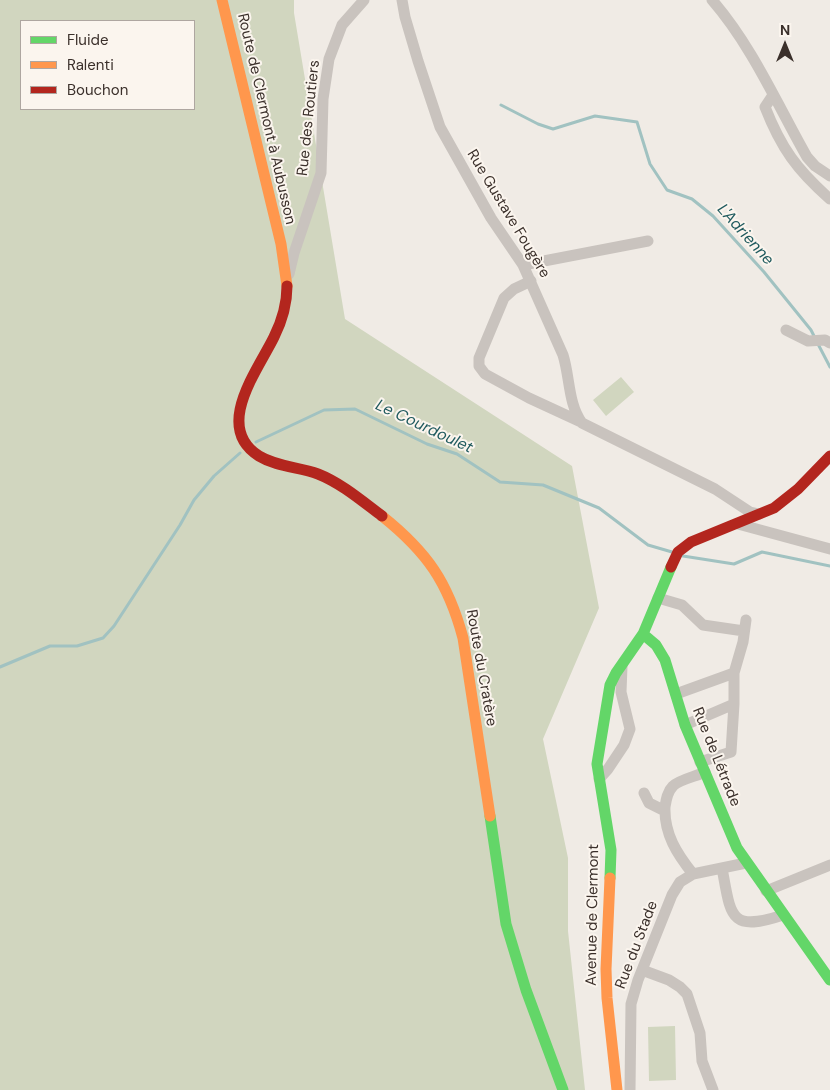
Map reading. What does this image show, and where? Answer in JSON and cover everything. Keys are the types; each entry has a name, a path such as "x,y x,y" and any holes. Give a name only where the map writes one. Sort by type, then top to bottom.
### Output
{"main road":[{"name":"Route de Clermont à Aubusson","path":"222,0 281,244"},
{"name":"Route du Cratère","path":"281,244 287,276 287,295 284,312 278,328 241,401 239,415 242,435 248,447 256,454 278,464 317,473 371,506 428,558 447,589 459,618 464,645 506,924 526,990 564,1090"},
{"name":"Avenue de Clermont","path":"617,1090 606,977 611,850 598,779 598,754 605,724 610,685 643,634 675,558 683,547 774,508 789,497 830,456"},
{"name":"Rue de Létrade","path":"643,634 661,652 671,677 685,725 730,834 746,863 830,980"}],"street":[{"name":"Rue des Routiers","path":"287,295 294,252 320,173 323,99 329,58 342,25 364,0"},
{"name":"Rue Gustave Fougère","path":"402,0 418,61 440,126 491,218 523,265 531,281 563,355 567,367 574,410 582,423"},
{"path":"712,0 738,35 811,163 830,176"},
{"path":"773,95 765,107 783,148 798,168 830,199"},
{"name":"Rue des Routiers","path":"281,244 293,240 306,218"},
{"path":"523,265 648,241"},
{"path":"531,281 514,289 504,298 480,358 479,366 482,372 715,489 750,512 759,514"},
{"path":"786,330 808,341 828,342"},
{"path":"738,524 830,548"},
{"path":"658,598 682,605 703,625 745,626 743,642 734,673 731,752 674,784 666,797 665,819 669,836 680,858 693,874"},
{"path":"598,779 608,769 624,745 630,729 621,692 622,665"},
{"path":"676,694 734,673"},
{"path":"685,725 734,704"},
{"path":"644,794 649,803 665,811"},
{"name":"Rue du Stade","path":"630,1090 631,1004 642,970 672,894 680,882 693,874 746,863"},
{"path":"766,891 830,865"},
{"path":"722,868 729,905 733,915 740,921 750,923 762,922 783,915"},
{"path":"642,970 669,980 687,994 700,1033 702,1060 713,1090"}],"green space":[{"path":"0,0 294,0 294,13 345,319 572,466 599,608 543,739 568,858 568,931 585,1090 0,1090"},
{"path":"621,377 634,392 606,416 593,400"},
{"path":"675,1026 676,1080 649,1081 648,1027"}],"waterway":[{"name":"L'Adrienne","path":"501,105 538,124 553,129 595,116 637,122 650,164 667,190 692,199 713,216 764,272 811,330 815,338"},
{"name":"L'Adrienne","path":"818,344 830,367"},
{"name":"Le Courdoulet","path":"256,442 324,410 355,409 427,444 457,454 500,482 543,485 599,508 648,545 672,552"},
{"name":"Le Courdoulet","path":"0,667 50,646 77,646 103,638 114,626 180,525 194,500 214,476 240,453"},
{"name":"Le Courdoulet","path":"683,556 734,564 762,552 830,566"}],"traffic: fast":[{"path":"610,878 611,850 597,764 610,685 643,634 671,567"},
{"path":"643,634 656,645 665,660 685,725 737,848 830,980"},
{"path":"490,816 506,924 526,990 563,1090"}],"traffic: slow":[{"path":"222,0 281,244 287,286"},
{"path":"382,516 412,542 434,570 443,584 457,618 463,638 490,816"},
{"path":"610,878 606,969 607,998 617,1090"}],"traffic: jam":[{"path":"287,286 284,312 279,325 243,398 239,414 240,430 246,444 259,456 281,465 327,478 382,516"},
{"path":"671,567 678,552 691,542 774,508 798,489 830,456"}]}
